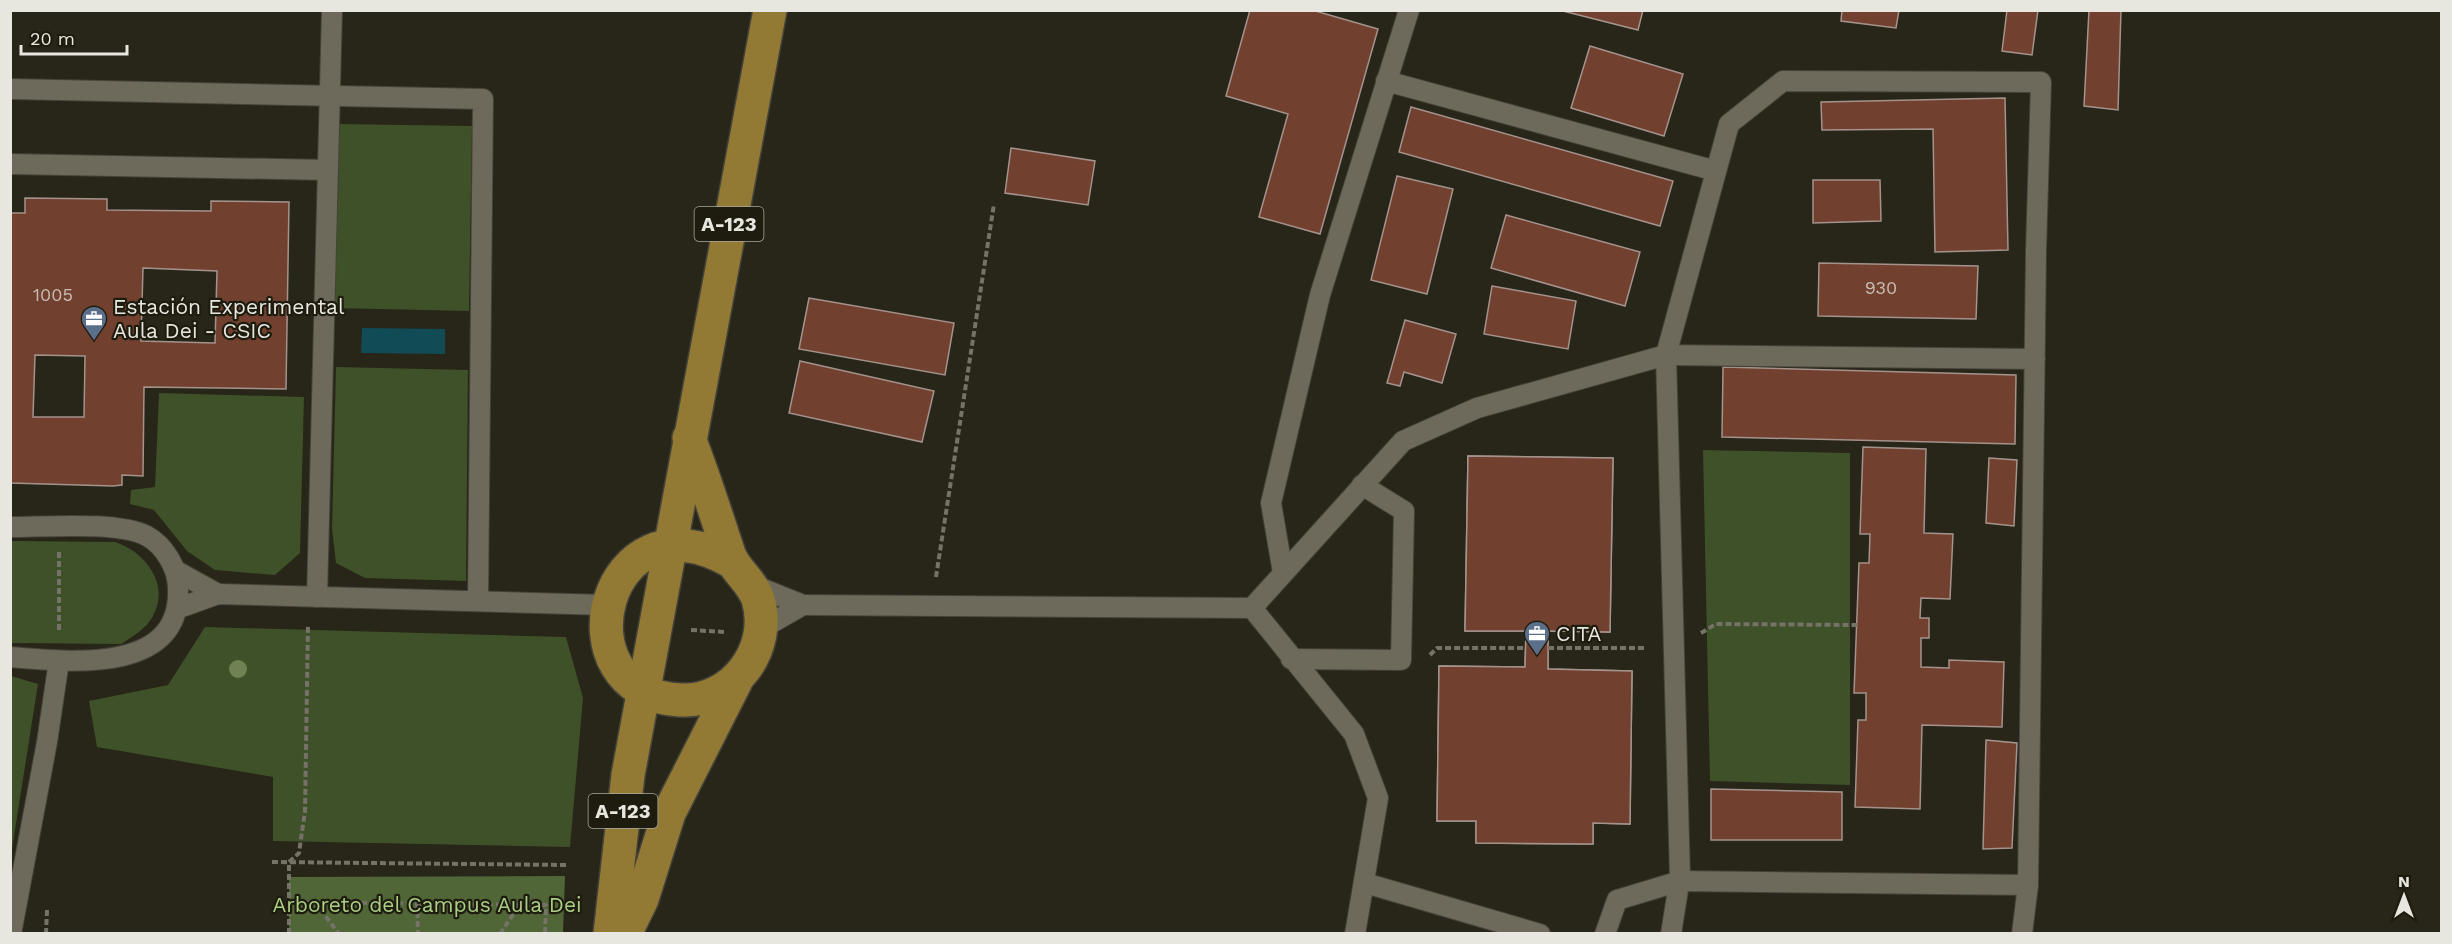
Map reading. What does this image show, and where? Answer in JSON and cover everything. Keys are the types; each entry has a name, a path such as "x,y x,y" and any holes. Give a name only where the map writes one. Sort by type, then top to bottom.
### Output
{"main road":[{"name":"A-123","path":"610,933 626,785 770,10"},
{"path":"625,933 642,899 669,813 735,681 751,660 761,632 761,613 742,573 689,438"},
{"path":"735,681 719,692 700,699 681,700 661,697 643,689 630,680 611,654 605,623 607,605 615,584 629,566 648,553 670,546 692,545 713,551 742,573"}],"lane":[{"path":"316,597 332,10"},
{"path":"1283,573 1271,503 1320,295 1409,10"},
{"path":"1386,81 1716,171"},
{"path":"1671,933 1680,881 1666,355 1729,124 1783,81 2041,82 2028,885 2022,933"},
{"path":"10,89 483,99 478,601"},
{"path":"10,164 328,170"},
{"path":"742,573 803,605 1252,608 1402,441 1478,408 1666,355 2035,359"},
{"path":"1292,659 1401,660 1404,511 1362,485"},
{"path":"10,527 122,529 148,537 178,572 218,594"},
{"path":"10,657 59,661 126,657 143,650 173,625 179,608 178,572"},
{"path":"179,608 218,594 607,605"},
{"path":"761,632 803,605"},
{"path":"1252,608 1354,734 1378,798 1365,883 1354,933"},
{"path":"11,933 47,742 59,661"},
{"path":"1605,933 1617,900 1680,881 2028,885"},
{"path":"1365,883 1540,933"}],"path":[{"path":"932,607 994,204"},
{"path":"59,528 59,661"},
{"path":"289,933 289,862 299,853 305,811 308,616"},
{"path":"655,624 679,629 761,632"},
{"path":"1422,662 1437,648 1525,648"},
{"path":"272,862 566,865"},
{"path":"46,933 47,902"},
{"path":"289,902 546,904 545,933"},
{"path":"315,902 339,933"},
{"path":"417,903 418,933"},
{"path":"500,933 520,904"}],"green space":[{"path":"337,124 472,126 469,311 333,308"},
{"path":"336,367 468,370 466,581 365,578 336,563 332,529"},
{"path":"159,393 304,397 300,553 275,575 215,570 187,551 154,510 130,504 131,490 155,487"},
{"path":"1703,450 1850,453 1850,785 1710,781"},
{"path":"11,541 115,542 126,546 145,561 157,581 158,604 153,616 143,628 121,644 11,643"},
{"path":"205,627 566,637 583,698 570,847 273,841 273,777 97,747 89,701 168,685"},
{"path":"10,676 38,684 11,855"},
{"name":"Arboreto del Campus Aula Dei","path":"565,876 563,933 289,933 289,877"}],"water":[{"path":"362,328 445,329 445,354 361,353"}],"building":[{"path":"1250,10 1312,10 1378,29 1320,234 1259,217 1288,114 1226,96"},
{"path":"1559,10 1643,10 1638,30"},
{"path":"1842,10 1899,10 1896,28 1841,21"},
{"path":"2007,10 2038,10 2032,55 2002,51"},
{"path":"2089,10 2121,10 2118,110 2084,106"},
{"path":"1590,46 1683,74 1664,136 1571,108"},
{"path":"2005,98 2008,250 1935,252 1933,129 1822,130 1821,102"},
{"path":"1411,107 1673,181 1660,226 1399,152"},
{"path":"1011,148 1095,161 1088,205 1005,193"},
{"path":"1397,176 1453,189 1427,294 1371,280"},
{"path":"1813,180 1880,180 1881,221 1813,223"},
{"name":"Estación Experimental Aula Dei - CSIC","path":"25,198 107,199 107,210 211,211 211,201 289,202 286,389 144,387 143,476 122,475 122,485 113,486 10,483 10,213 25,213","holes":["143,268 217,271 215,343 141,341","35,355 85,356 84,417 33,417"]},
{"path":"1506,215 1640,252 1625,306 1491,268"},
{"path":"1819,263 1978,266 1976,319 1818,316"},
{"path":"1492,286 1576,301 1568,349 1484,334"},
{"path":"809,298 954,323 945,375 799,349"},
{"path":"1405,320 1456,334 1442,383 1404,372 1400,386 1387,383"},
{"path":"800,361 934,391 922,442 789,413"},
{"path":"1723,367 2016,375 2015,444 1722,437"},
{"path":"1863,447 1926,449 1924,533 1953,534 1950,599 1921,598 1920,618 1929,618 1929,638 1921,638 1921,667 1949,668 1949,660 2004,662 2002,727 1922,725 1920,809 1855,807 1858,720 1866,720 1866,693 1854,693 1859,563 1869,563 1870,534 1860,534"},
{"name":"CITA","path":"1468,456 1613,458 1610,632 1548,631 1548,669 1632,671 1630,824 1593,823 1593,844 1476,843 1476,821 1437,821 1439,666 1525,667 1526,631 1465,631","holes":["1563,745 1564,790 1499,791 1499,746"]},
{"name":"CITA","path":"1468,456 1613,458 1610,632 1548,631 1548,669 1632,671 1630,824 1593,823 1593,844 1476,843 1476,821 1437,821 1439,666 1525,667 1526,631 1465,631"},
{"path":"1989,458 2017,460 2014,526 1986,523"},
{"path":"1986,740 2017,743 2012,848 1983,849"},
{"path":"1711,789 1842,792 1842,840 1711,840"}],"place":[{"name":"Estación Experimental Aula Dei - CSIC","path":"94,342"},
{"name":"CITA","path":"1537,657"}]}
